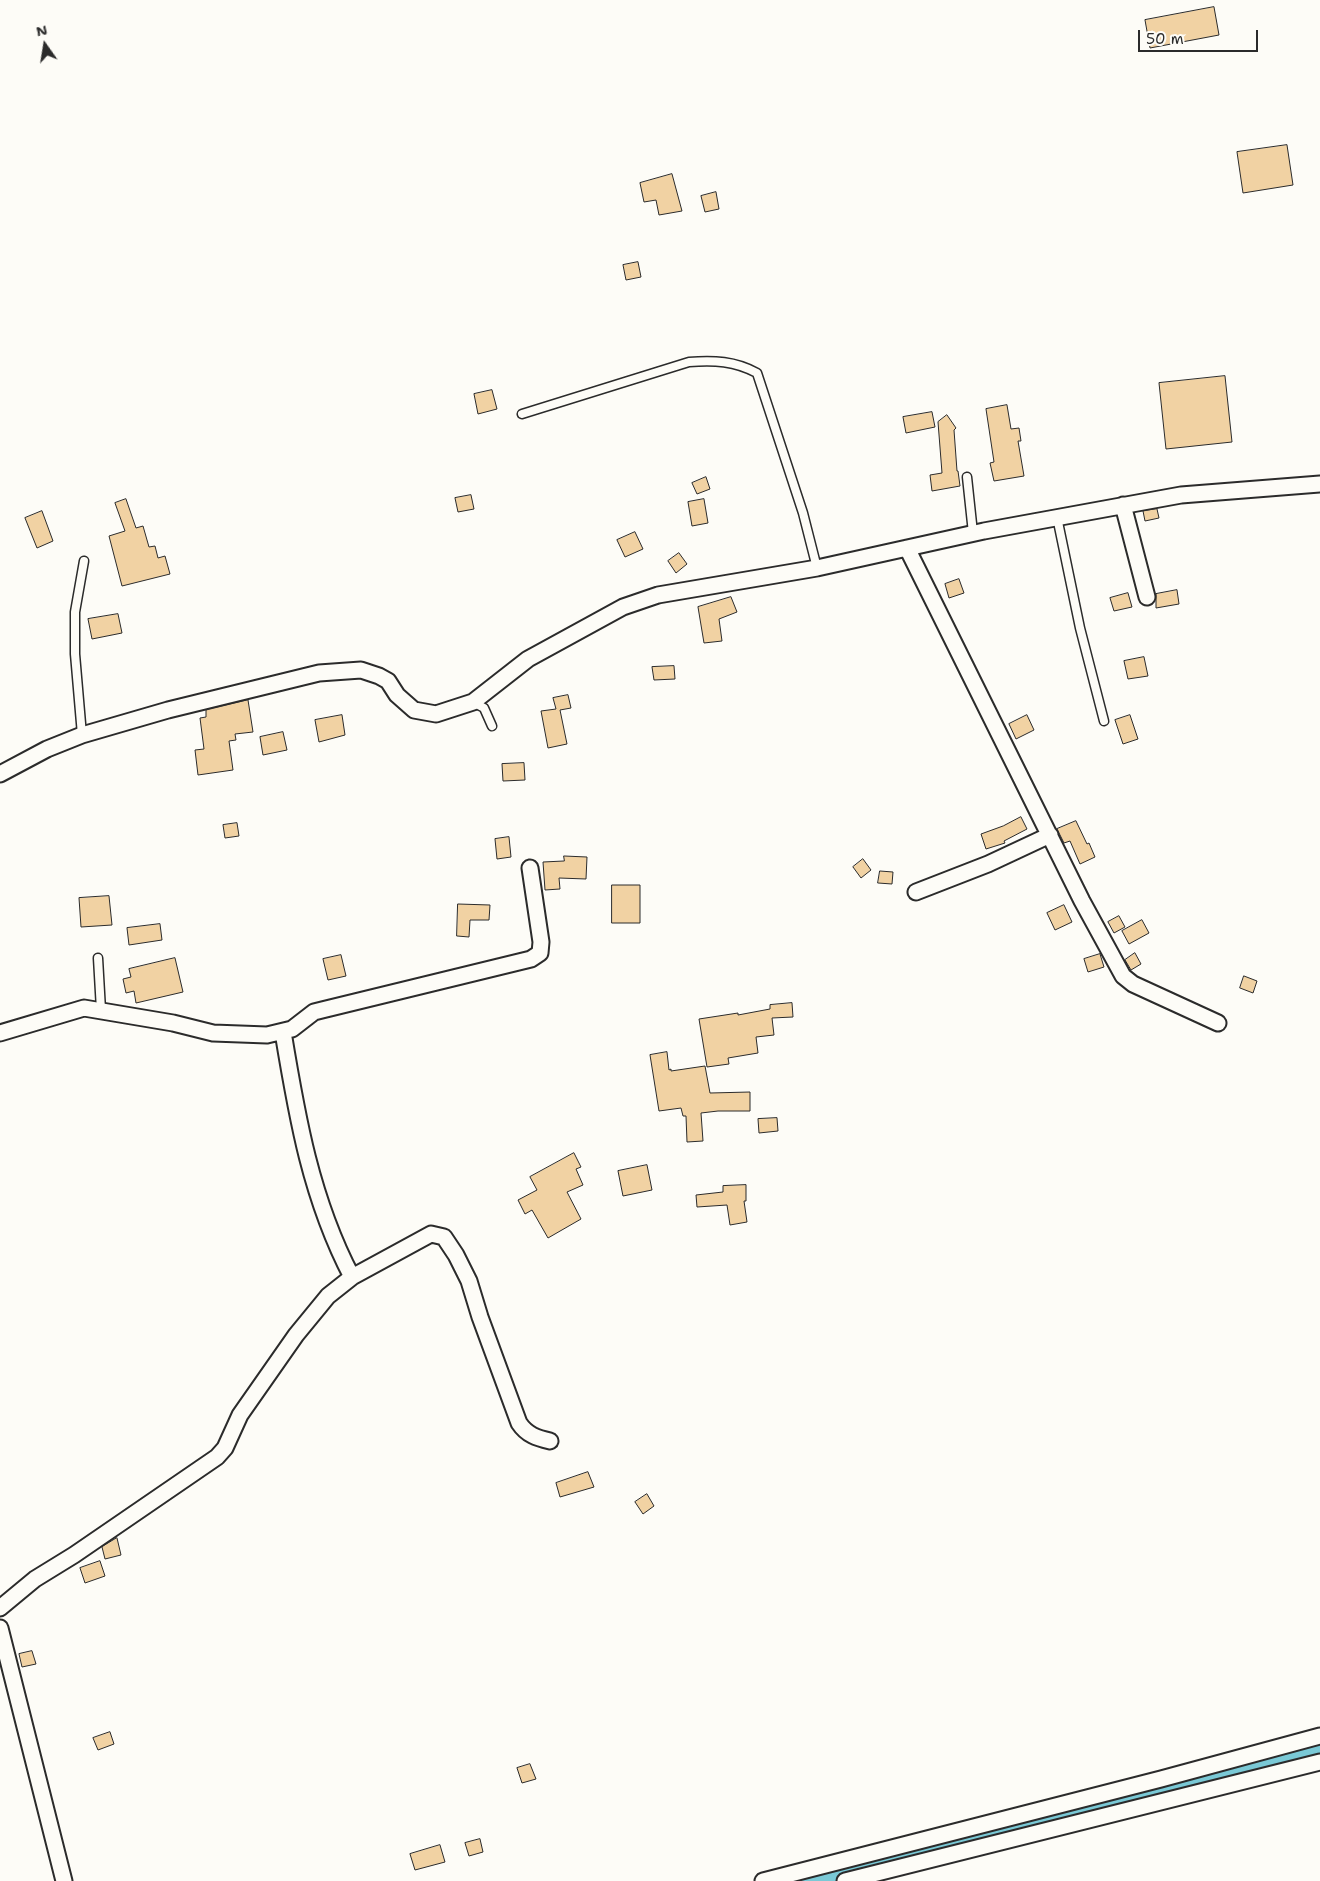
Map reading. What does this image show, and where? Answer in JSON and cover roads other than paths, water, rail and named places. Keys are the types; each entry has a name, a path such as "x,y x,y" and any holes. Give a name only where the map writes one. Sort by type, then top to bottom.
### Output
{"street":[{"path":"0,774 47,749 82,735 178,708 319,673 361,670 379,676 388,681 397,695 414,710 436,714 473,702 528,659 623,607 658,595 817,568 973,533 1181,495 1320,484"},
{"path":"1123,505 1147,597"},
{"path":"907,548 1082,901 1124,976 1134,984 1218,1023"},
{"path":"916,892 988,864 1050,834"},
{"path":"0,1033 84,1008 173,1023 213,1033 267,1035 292,1029 314,1012 531,959 540,953 541,942 530,868"},
{"path":"283,1032 299,1127 313,1182 327,1226 352,1277"},
{"path":"0,1608 35,1579 74,1555 217,1457 225,1448 240,1415 296,1335 328,1296 352,1277 431,1234 444,1237 456,1255 469,1281 480,1317 519,1423 524,1431 536,1438 550,1441"},
{"path":"0,1628 64,1881"},
{"path":"763,1881 1320,1736"},
{"path":"845,1881 1320,1762"}],"lane":[{"path":"522,414 689,362 706,360 740,364 758,373 803,513 817,568"},
{"path":"968,478 973,533"},
{"path":"1056,518 1080,628 1104,721"},
{"path":"82,735 75,654 74,612 84,561"},
{"path":"473,702 484,708 492,726"},
{"path":"98,958 101,1010"}],"waterway":[{"path":"808,1881 1320,1751"}]}
